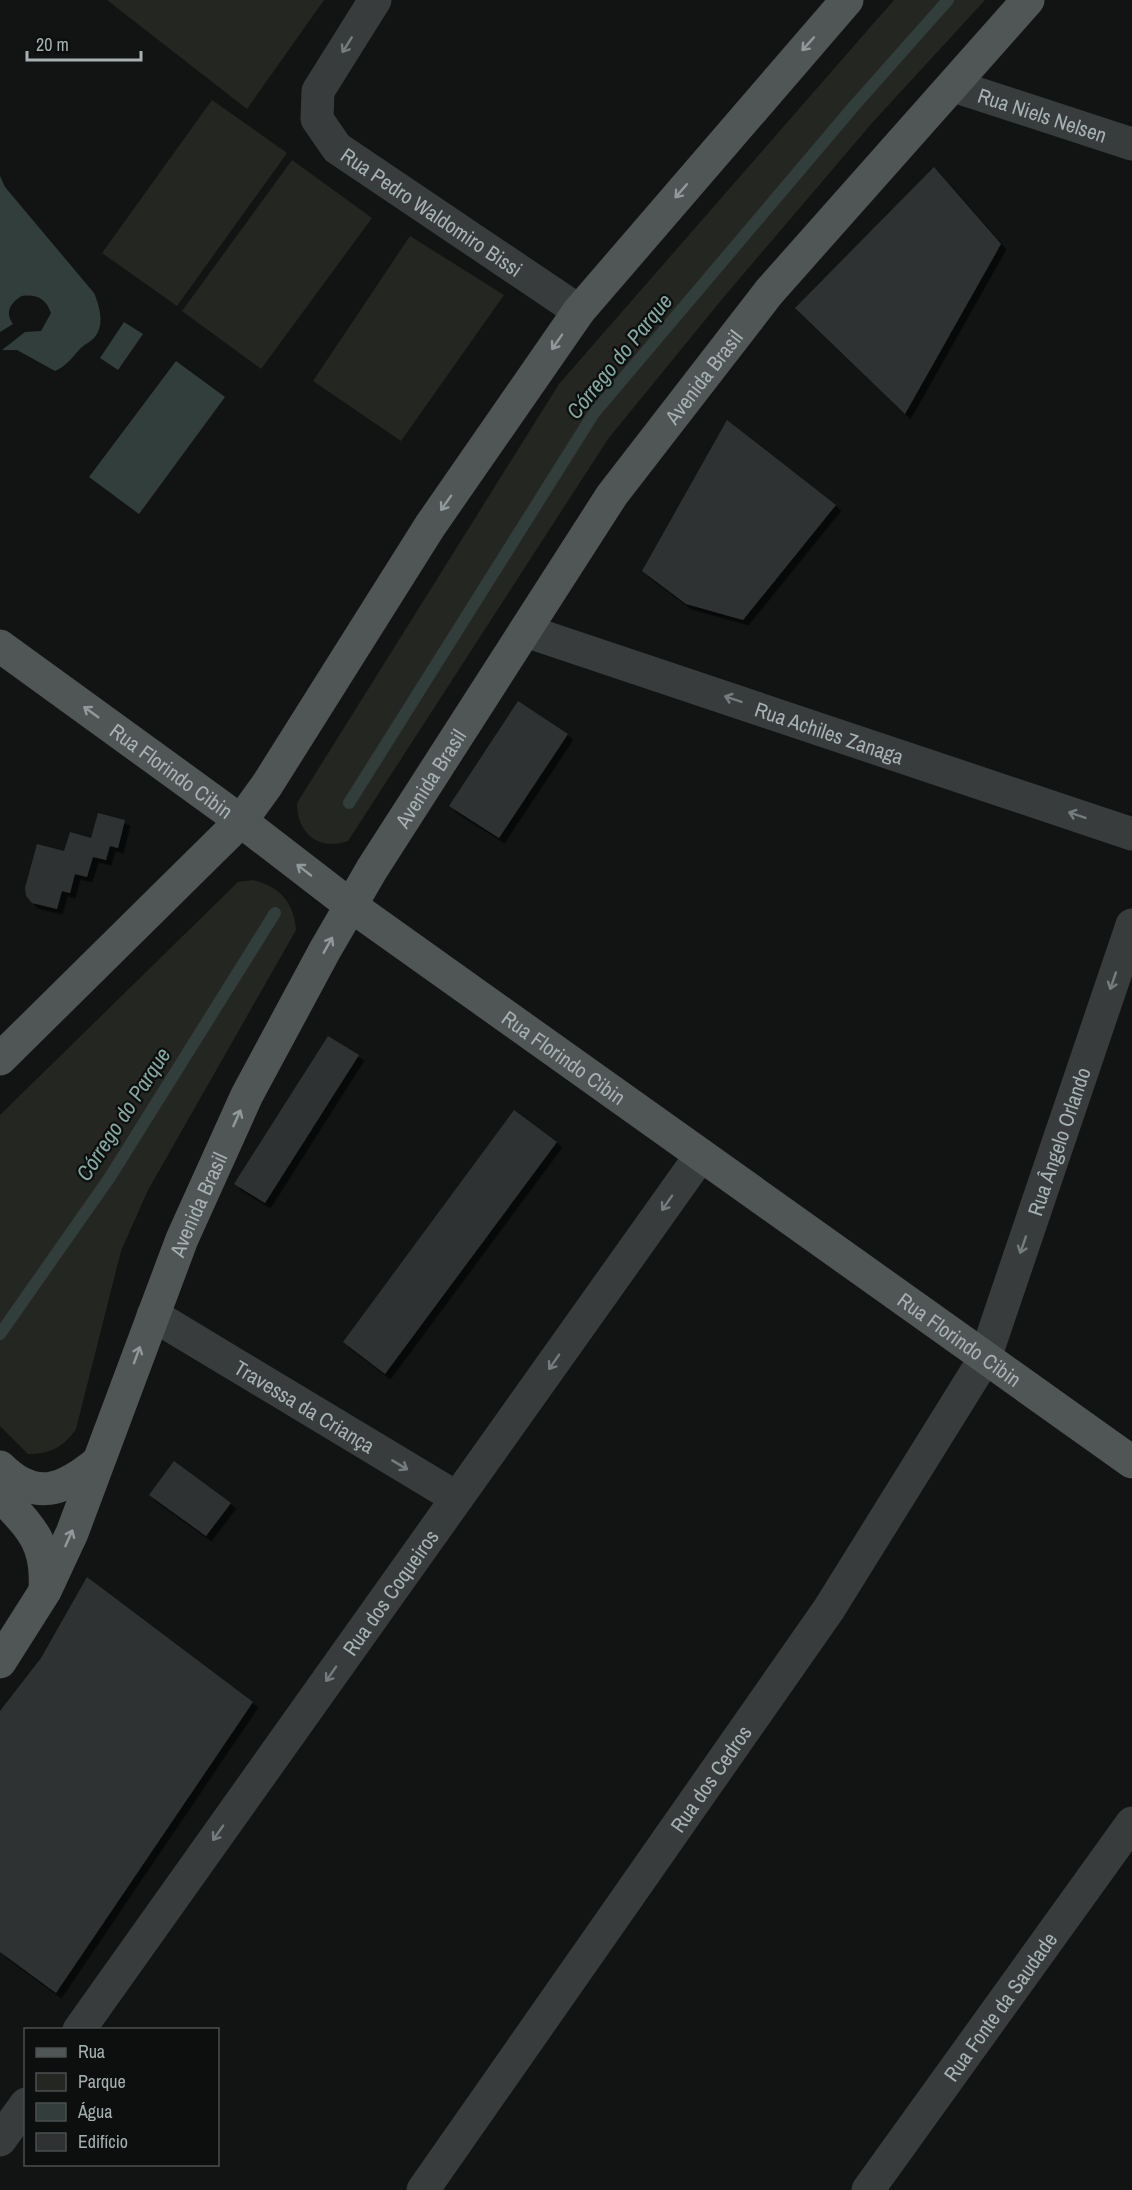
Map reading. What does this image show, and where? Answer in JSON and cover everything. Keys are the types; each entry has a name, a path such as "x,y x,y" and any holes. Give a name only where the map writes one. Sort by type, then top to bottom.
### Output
{"main road":[{"path":"0,1059 241,820 267,785 430,526 579,310 847,0"},
{"name":"Avenida Brasil","path":"0,1662 45,1590 72,1533 182,1239 247,1095 350,905 612,495 730,340 1028,0"},
{"name":"Rua Florindo Cibin","path":"0,646 241,820 350,905 1132,1462"},
{"path":"0,1467 14,1481 35,1490 56,1488 76,1479 98,1462"},
{"path":"0,1495 28,1526 42,1547 46,1565 45,1590"}],"street":[{"name":"Rua Pedro Waldomiro Bissi","path":"375,0 318,91 317,119 337,148 579,310"},
{"name":"Rua Niels Nelsen","path":"954,86 1132,144"},
{"name":"Rua Achiles Zanaga","path":"526,631 1132,834"},
{"name":"Rua Ângelo Orlando","path":"985,1358 1132,925"},
{"name":"Rua dos Coqueiros","path":"80,2028 701,1155"},
{"name":"Travessa da Criança","path":"153,1315 456,1498"},
{"name":"Rua dos Cedros","path":"423,2190 829,1609 985,1358"},
{"name":"Rua Fonte da Saudade","path":"868,2190 1132,1823"},
{"path":"0,2140 24,2107"}],"green space":[{"path":"107,0 324,0 247,109"},
{"path":"894,0 985,0 872,123 723,298 608,439 348,841 337,844 319,842 305,831 298,814 297,803 559,384"},
{"path":"212,100 287,153 177,306 102,253"},
{"path":"292,160 372,218 261,369 182,311"},
{"path":"410,236 504,295 401,441 313,381"},
{"path":"253,880 271,887 284,897 292,911 296,930 148,1190 121,1251 76,1429 56,1448 43,1453 28,1454 0,1426 0,1115 238,882"}],"water":[{"path":"0,176 5,187 94,293 98,304 100,322 94,338 65,365 55,371 17,350 2,350 25,332 41,331 51,313 40,298 22,296 15,301 9,311 13,324 0,332"},
{"path":"124,322 143,334 118,370 100,358"},
{"path":"176,361 225,397 139,514 89,477"}],"building":[{"path":"934,167 1001,244 905,414 795,308"},
{"path":"727,420 836,505 743,620 686,604 642,571"},
{"path":"518,701 568,734 499,838 449,806"},
{"path":"98,813 125,820 118,848 110,846 106,860 93,857 87,877 75,874 70,893 62,891 57,909 32,903 26,896 25,888 37,844 64,851 70,832 91,838"},
{"path":"328,1036 359,1055 265,1203 234,1184"},
{"path":"514,1110 557,1142 385,1374 343,1342"},
{"path":"174,1461 231,1503 206,1536 149,1495"},
{"path":"87,1577 253,1702 56,1993 0,1952 0,1711 41,1658"}],"waterway":[{"name":"Córrego do Parque","path":"349,803 594,413 854,106 948,0"},
{"name":"Córrego do Parque","path":"0,1334 110,1177 275,913"}]}
